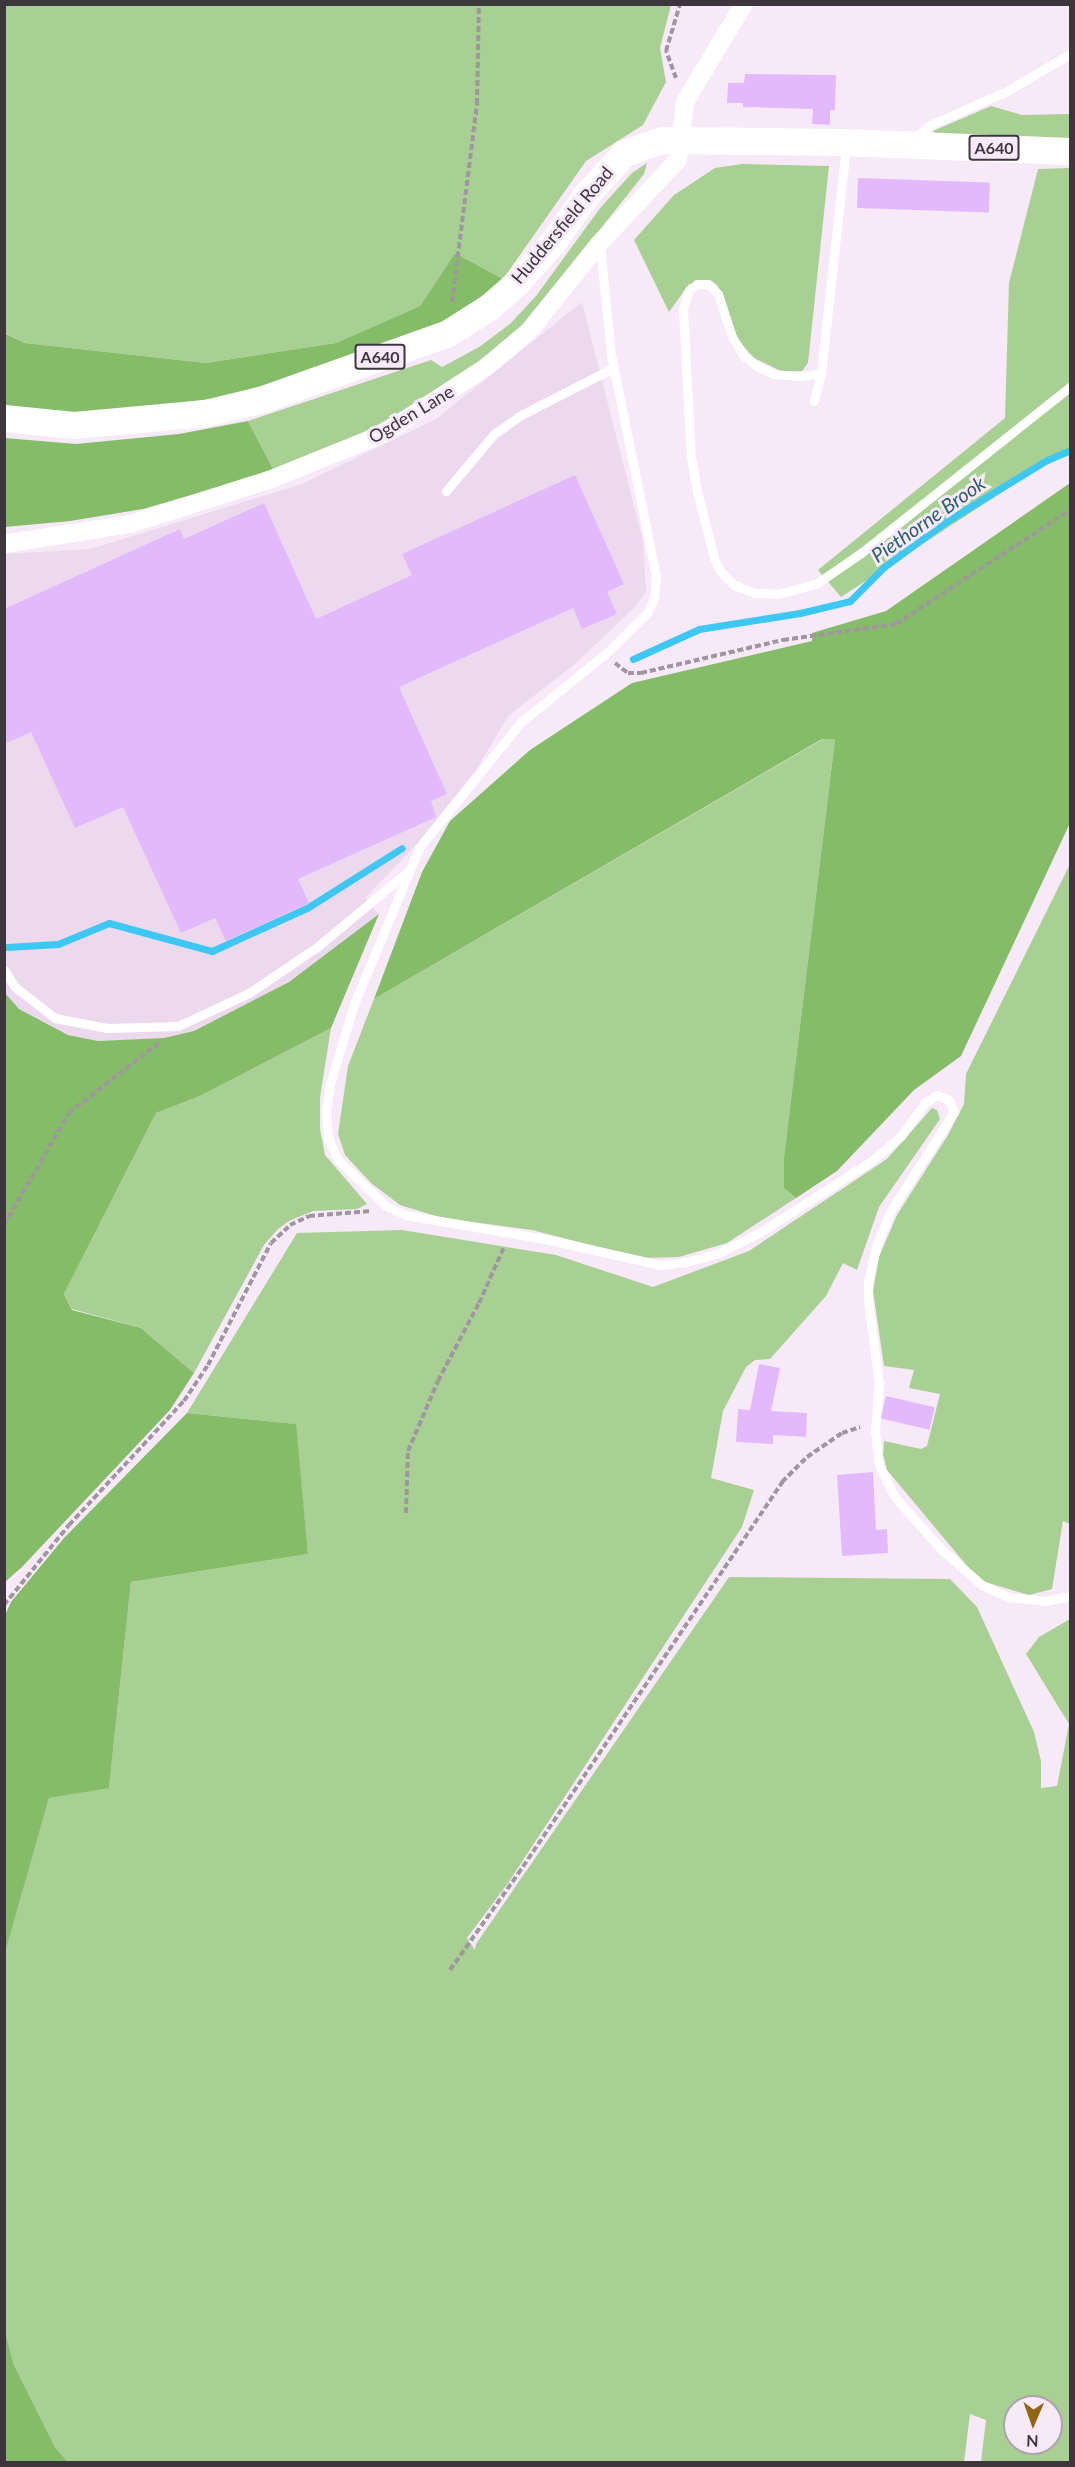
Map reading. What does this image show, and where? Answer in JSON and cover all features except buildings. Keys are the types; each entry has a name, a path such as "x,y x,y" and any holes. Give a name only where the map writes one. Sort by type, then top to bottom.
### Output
{"main road":[{"name":"Huddersfield Road","path":"4,418 74,425 205,413 263,399 454,328 489,307 515,284 553,242 586,195 624,153 662,140 681,138 846,142 917,147 1071,152"}],"street":[{"path":"685,102 744,4"},
{"name":"Ogden Lane","path":"4,544 130,524 269,480 383,434 486,367 529,331 599,244 678,160 685,102"}],"lane":[{"path":"917,147 923,130 1007,91 1071,54"},
{"path":"814,401 821,373 846,142"},
{"path":"599,244 613,368 656,577 654,598 648,612 603,655 521,722 419,848 354,1004 330,1084 326,1114 328,1138 338,1160 386,1206 424,1220 508,1232 660,1265 686,1262 719,1253 759,1233 870,1162 901,1136 925,1103 937,1095 949,1100 954,1112 890,1212 876,1247 868,1300 879,1383 875,1422 879,1465 894,1496 940,1548 981,1585 1008,1597 1045,1601 1071,1596"},
{"path":"821,373 801,376 774,374 757,366 744,356 732,338 717,294 708,284 697,284 689,290 683,310 691,457 699,495 714,558 720,571 734,585 755,593 778,594 816,584 861,553 1071,387"},
{"path":"446,491 494,434 523,414 613,368"},
{"path":"4,970 15,987 55,1018 107,1028 178,1026 249,993 298,960 408,871"}],"path":[{"path":"454,328 450,316 477,104 479,4"},
{"path":"680,4 666,51 685,102"},
{"path":"603,655 628,673 641,673 783,640 896,624 1071,510"},
{"path":"4,1225 69,1113 178,1026"},
{"path":"4,1605 69,1525 184,1401 208,1365 271,1243 290,1225 309,1216 367,1212 386,1206"},
{"path":"406,1514 408,1451 438,1381 484,1294 504,1248 508,1232"},
{"path":"450,1970 525,1864 782,1482 807,1457 842,1433 875,1422"}],"shaded area":[{"path":"582,302 643,541 646,592 636,606 575,664 508,716 476,770 416,845 365,898 379,914 289,982 194,1031 164,1038 98,1041 68,1035 19,1009 5,993 4,554 90,549 302,484 436,419"}],"green space":[{"path":"671,4 660,48 666,82 643,125 586,161 503,279 455,253 420,306 336,343 206,363 25,343 5,333 4,5"},
{"path":"991,106 1022,115 1070,114 1070,142 936,135 933,131"},
{"path":"647,163 644,174 517,334 464,375 390,418 337,447 274,471 248,421 431,360 442,367 479,347 510,324 536,296 601,207 632,173"},
{"path":"742,164 829,166 808,363 802,371 783,372 754,358 738,340 718,286 713,282 689,284 669,312 634,240 674,195 715,168"},
{"path":"1070,168 1070,448 841,597 818,570 1005,418 1009,283 1038,169"},
{"path":"455,253 503,279 478,300 433,331 235,396 84,415 5,410 4,333 25,343 206,363 336,343 420,306"},
{"path":"248,421 274,471 143,509 70,521 5,527 5,438 76,444 179,434"},
{"path":"1070,483 1070,823 961,1056 914,1090 837,1171 796,1198 784,1188 784,1157 835,739 822,739 374,999 422,872 450,821 530,750 632,683 812,641 812,633 886,611"},
{"path":"823,739 835,739 784,1157 784,1188 796,1198 727,1243 679,1257 641,1258 532,1230 442,1218 400,1205 371,1183 345,1155 338,1134 348,1066 374,999"},
{"path":"1070,864 1070,1524 1063,1521 1052,1589 1029,1595 985,1582 968,1567 887,1470 883,1455 884,1441 921,1449 927,1446 940,1394 909,1388 914,1370 884,1366 873,1291 879,1257 897,1215 948,1135 964,1104 966,1074"},
{"path":"379,914 331,1028 200,1096 156,1113 64,1294 72,1310 141,1328 194,1373 170,1410 22,1567 5,1582 5,993 19,1009 68,1035 98,1041 164,1038 194,1031 289,982"},
{"path":"331,1028 320,1097 320,1129 325,1155 367,1204 357,1209 313,1211 289,1221 278,1229 264,1245 194,1373 141,1328 72,1309 64,1294 156,1113 200,1096"},
{"path":"932,1108 937,1110 940,1119 879,1207 857,1270 843,1263 826,1296 770,1359 755,1360 746,1367 723,1411 711,1478 754,1490 742,1527 508,1883 467,1938 475,1950 476,1944 729,1577 950,1579 977,1607 1034,1732 1041,1761 1041,1788 1057,1786 1069,1724 1026,1654 1039,1637 1070,1619 1070,2462 981,2462 986,2420 970,2414 964,2462 68,2462 55,2447 14,2365 5,2331 4,1952 49,1798 109,1787 131,1582 308,1554 295,1424 187,1413 297,1233 402,1230 556,1255 653,1287 749,1251 887,1159"},
{"path":"187,1413 296,1424 308,1554 131,1582 109,1788 49,1798 5,1952 5,1615 11,1602 64,1538"},
{"path":"5,2331 14,2365 55,2447 68,2462 5,2462"}],"waterway":[{"name":"Piethorne Brook","path":"633,659 699,629 800,613 850,601 884,567 947,521 1047,460 1070,450"},
{"name":"Piethorne Brook","path":"7,947 58,944 109,923 212,951 307,908 402,848"}]}
